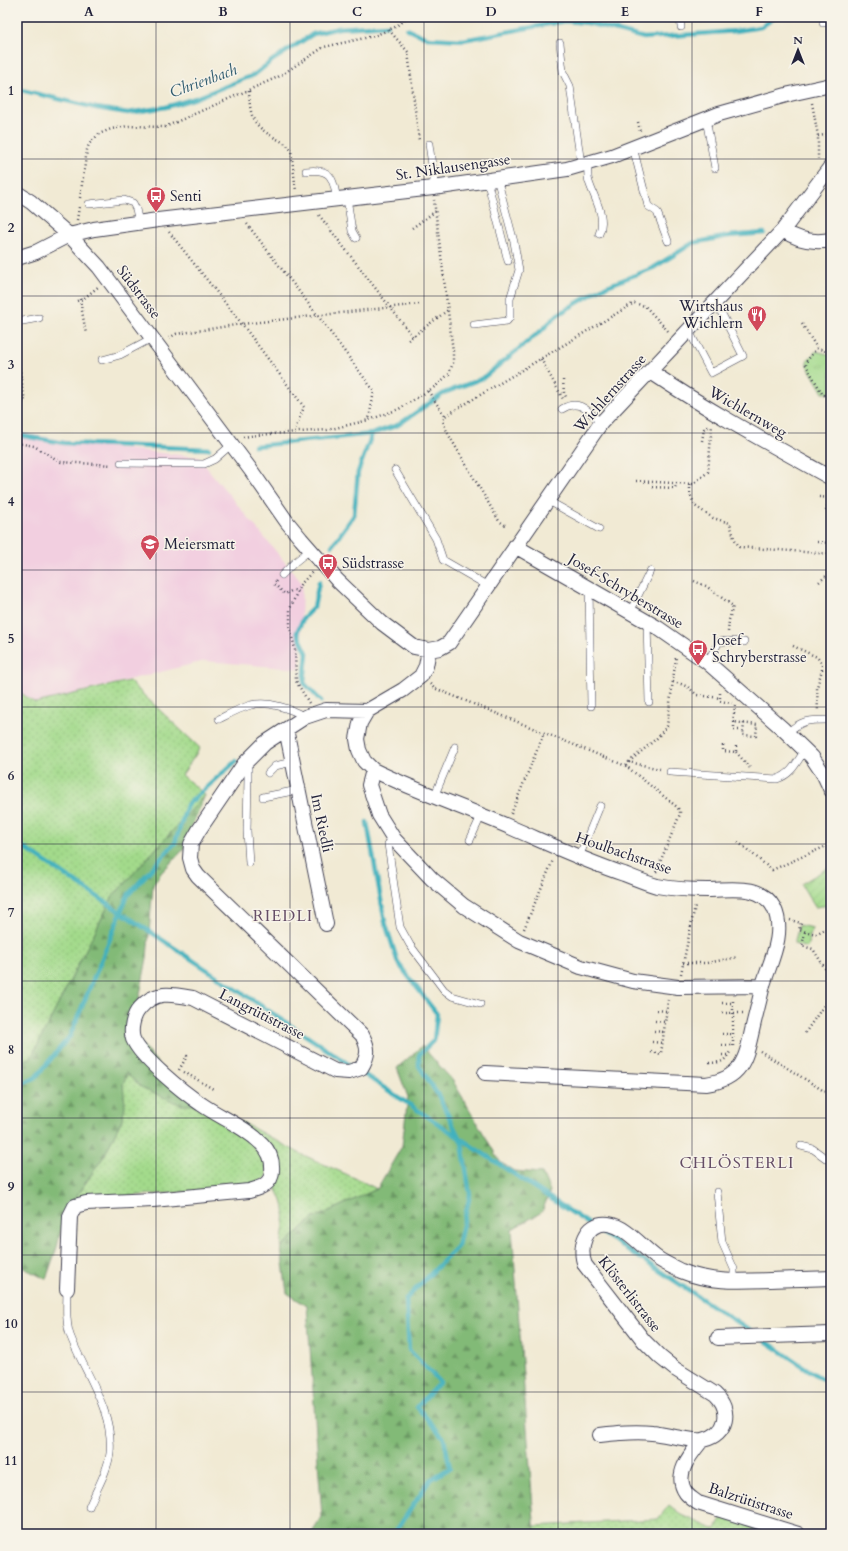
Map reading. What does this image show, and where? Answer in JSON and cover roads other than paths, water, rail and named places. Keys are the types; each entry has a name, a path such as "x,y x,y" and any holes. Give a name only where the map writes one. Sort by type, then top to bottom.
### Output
{"street":[{"name":"St. Niklausengasse","path":"17,258 36,252 69,235 94,229 342,199 434,193 492,179 567,168 612,156 706,119 783,96 831,85"},
{"name":"Wichlernstrasse","path":"429,650 440,648 449,643 601,423 784,230 831,166"},
{"name":"Südstrasse","path":"17,193 31,202 69,235 99,267 152,338 236,441 287,522 337,580 382,623 414,647 429,650"},
{"path":"784,230 792,236 806,240 831,240"},
{"name":"Wichlernweg","path":"651,372 707,408 831,478"},
{"name":"Josef-Schryberstrasse","path":"515,546 647,621 707,662 805,750 812,757 829,783"},
{"path":"367,711 403,690 421,676 426,666 429,650"},
{"name":"Langrütistrasse","path":"68,1289 70,1216 75,1206 86,1203 153,1200 249,1191 263,1187 268,1182 272,1174 272,1158 262,1144 240,1126 201,1104 160,1071 140,1051 132,1038 133,1021 137,1011 147,1000 157,996 172,994 193,998 335,1071 349,1072 361,1068 367,1058 367,1045 362,1035 198,876 193,869 190,858 191,844 198,830 244,764 265,743 286,729 310,716 326,710 367,711"},
{"name":"Houlbachstrasse","path":"367,711 360,723 357,739 358,750 364,761 373,770 579,858 656,886 677,889 709,890 737,888 756,892 767,899 774,909 778,922 777,942 763,986 746,1055 739,1068 730,1077 719,1082 706,1084 485,1073"},
{"name":"Im Riedli","path":"286,729 326,924"},
{"path":"373,770 369,785 379,815 394,839 432,879 464,906 520,941 581,967 633,980 678,987 763,986"},
{"name":"Klösterlistrasse","path":"702,1440 712,1437 722,1429 725,1418 724,1404 715,1394 675,1369 644,1341 585,1265 581,1253 583,1243 589,1231 598,1225 608,1224 623,1230 656,1257 680,1271 712,1280 734,1281 831,1278"},
{"path":"718,1338 831,1334"},
{"path":"600,1435 639,1432 702,1440"},
{"name":"Balzrütistrasse","path":"702,1440 690,1456 681,1474 681,1484 687,1495 698,1503 798,1534"}],"lane":[{"path":"680,17 681,27"},
{"path":"823,22 831,22"},
{"path":"560,43 563,72 570,86 588,180 600,211 602,222 599,234"},
{"path":"706,119 715,168"},
{"path":"429,144 434,179 434,193"},
{"path":"633,147 648,206 657,212 668,241"},
{"path":"306,171 318,170 326,172 332,177 342,199 352,231 356,238"},
{"path":"492,179 508,262"},
{"path":"474,325 507,321 510,317 510,299 519,270 514,242 492,179"},
{"path":"89,204 124,200 132,203 136,209 139,223"},
{"path":"689,331 712,373 743,356 716,302"},
{"path":"17,322 39,318"},
{"path":"102,360 120,355 152,338"},
{"path":"562,409 570,404 577,405 584,408 601,423"},
{"path":"121,463 204,464 215,459 236,441"},
{"path":"395,470 436,539 443,560 488,586"},
{"path":"547,500 599,529"},
{"path":"282,575 310,550"},
{"path":"630,612 650,571"},
{"path":"588,588 592,706"},
{"path":"647,621 649,702"},
{"path":"707,662 719,642 744,642"},
{"path":"219,719 249,706 260,704 295,711 310,716"},
{"path":"787,733 797,724 809,720 827,720"},
{"path":"434,797 455,748"},
{"path":"670,772 777,779 786,776 792,770 805,750"},
{"path":"268,773 275,766 292,762"},
{"path":"244,764 248,768 247,831 250,863"},
{"path":"263,797 298,790"},
{"path":"579,858 600,806"},
{"path":"470,840 481,816"},
{"path":"394,839 388,844 400,927 410,945 444,990 452,996 480,1004"},
{"path":"801,1146 813,1149 831,1162"},
{"path":"717,1192 722,1242 734,1269 734,1281"},
{"path":"68,1289 67,1319 69,1334 97,1395 109,1431 110,1455 89,1507"}],"waterway":[{"name":"Chrienbach","path":"407,29 427,38 463,40 565,21 588,23 644,38 736,31 761,27 776,17"},
{"name":"Chrienbach","path":"17,89 96,108 128,113 166,107 196,98 254,75 273,60 313,34 339,28 387,25"},
{"path":"255,446 372,434 398,425 444,393 483,378 542,330 557,315 602,288 653,268 693,243 729,236 764,233"},
{"path":"332,546 354,515 358,472 372,434"},
{"path":"17,435 64,443 209,449"},
{"path":"319,582 314,607 304,617 297,632 307,653 304,683 321,701"},
{"path":"17,1085 35,1078 70,1036 128,895 175,843 187,805 236,761"},
{"path":"367,822 385,922 398,963 437,1014 434,1040 419,1055 419,1066 438,1095 462,1143 470,1195 458,1246 406,1299 409,1350 440,1382 417,1407 444,1438 450,1468 430,1480 394,1534"},
{"path":"17,843 353,1067"},
{"path":"359,1071 753,1333"},
{"path":"764,1340 831,1385"}],"place":[{"name":"Senti","path":"156,213"},
{"name":"Wirtshaus Wichlern","path":"757,332"},
{"name":"Meiersmatt","path":"150,561"},
{"name":"Südstrasse","path":"328,580"},
{"name":"Josef Schryberstrasse","path":"698,666"}],"district":[{"name":"RIEDLI","path":"283,915"},
{"name":"CHLÖSTERLI","path":"737,1162"}]}
